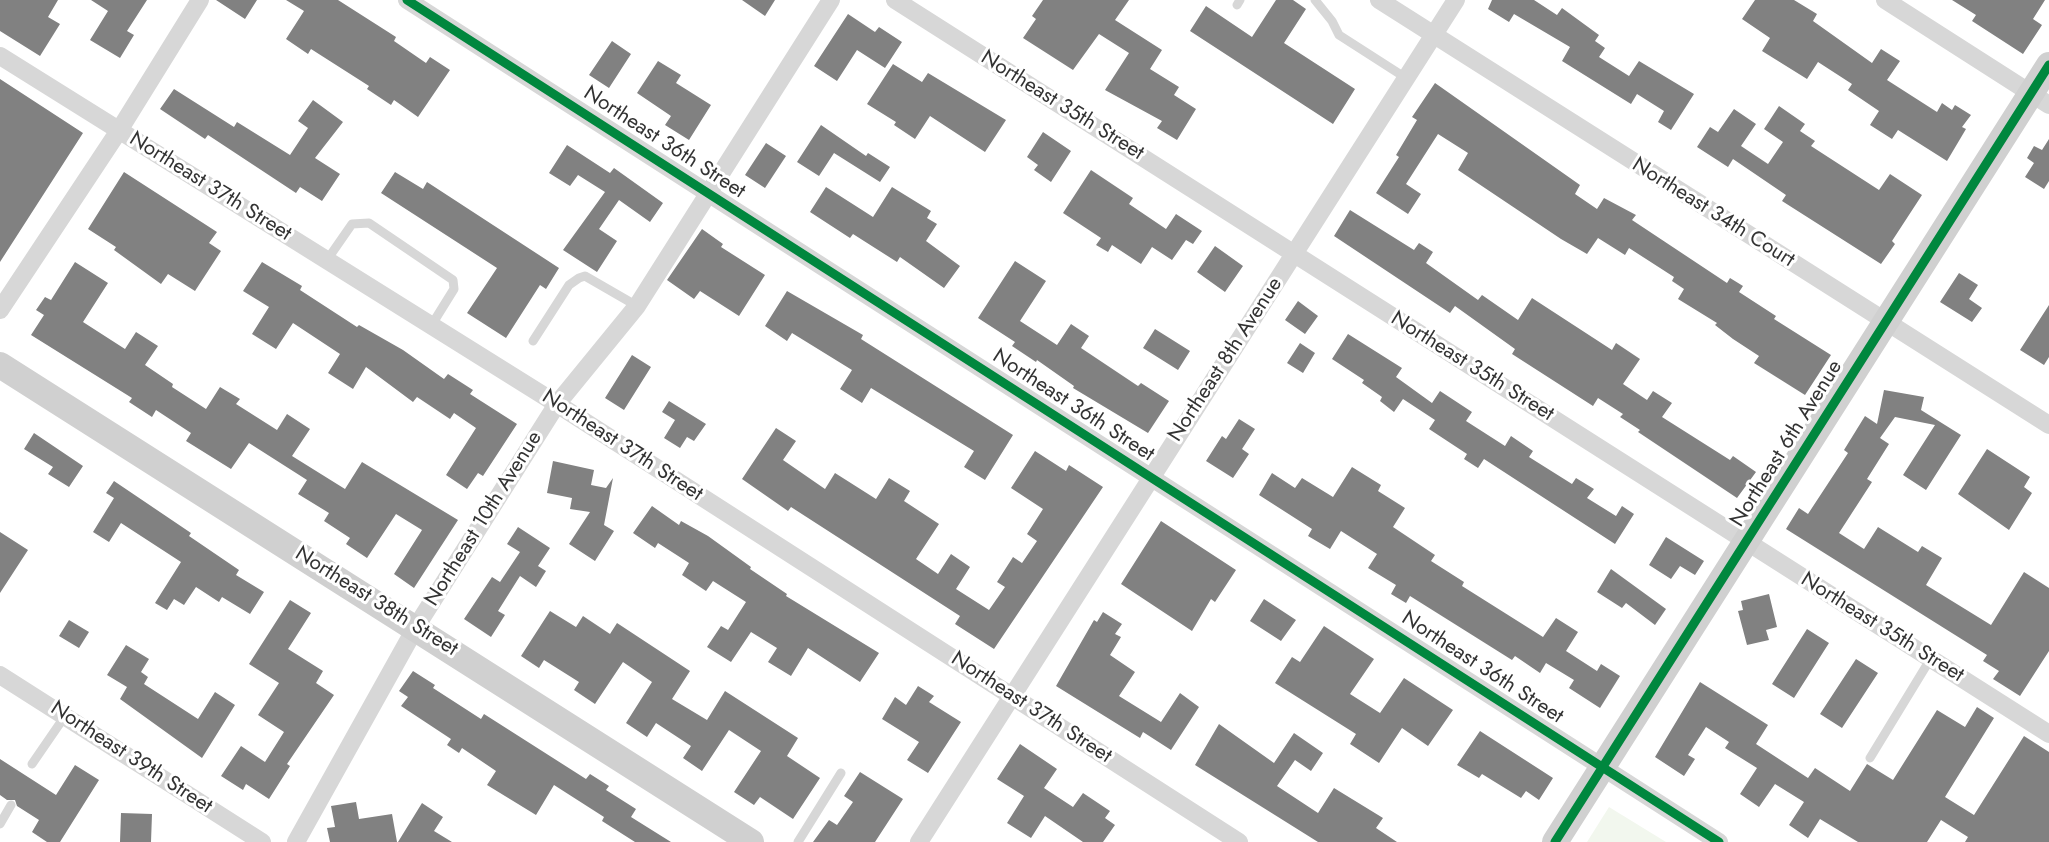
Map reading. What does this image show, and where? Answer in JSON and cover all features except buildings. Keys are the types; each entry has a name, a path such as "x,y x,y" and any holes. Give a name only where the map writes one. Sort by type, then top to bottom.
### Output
{"street":[{"path":"0,310 120,129 200,0"},
{"name":"Northeast 36th Street","path":"407,0 1719,842"},
{"name":"Northeast 10th Avenue","path":"296,842 416,627 557,404 637,306 831,0"},
{"name":"Northeast 35th Street","path":"895,0 2049,734"},
{"name":"Northeast 34th Court","path":"1379,0 2049,425"},
{"name":"Northeast 8th Avenue","path":"919,842 1456,0"},
{"path":"1885,0 2040,99"},
{"name":"Northeast 37th Street","path":"0,56 557,404 1239,842"},
{"name":"Northeast 6th Avenue","path":"1555,842 1885,322 2040,99 2049,65"},
{"name":"Northeast 38th Street","path":"0,364 751,842"},
{"name":"Northeast 39th Street","path":"0,675 262,842"}],"lane":[{"path":"1315,0 1332,21 1339,35 1406,78"},
{"path":"327,260 352,224 369,223 453,280 454,289 431,326"},
{"path":"533,341 569,285 579,278 585,276 637,306"},
{"path":"1870,758 1931,658"},
{"path":"32,764 64,716"},
{"path":"798,842 841,773"},
{"path":"0,824 11,806"}],"shaded area":[{"path":"1609,807 1666,842 1587,842"}],"cycle path":[{"path":"407,0 1719,842"},
{"path":"1555,842 2049,65"}]}
